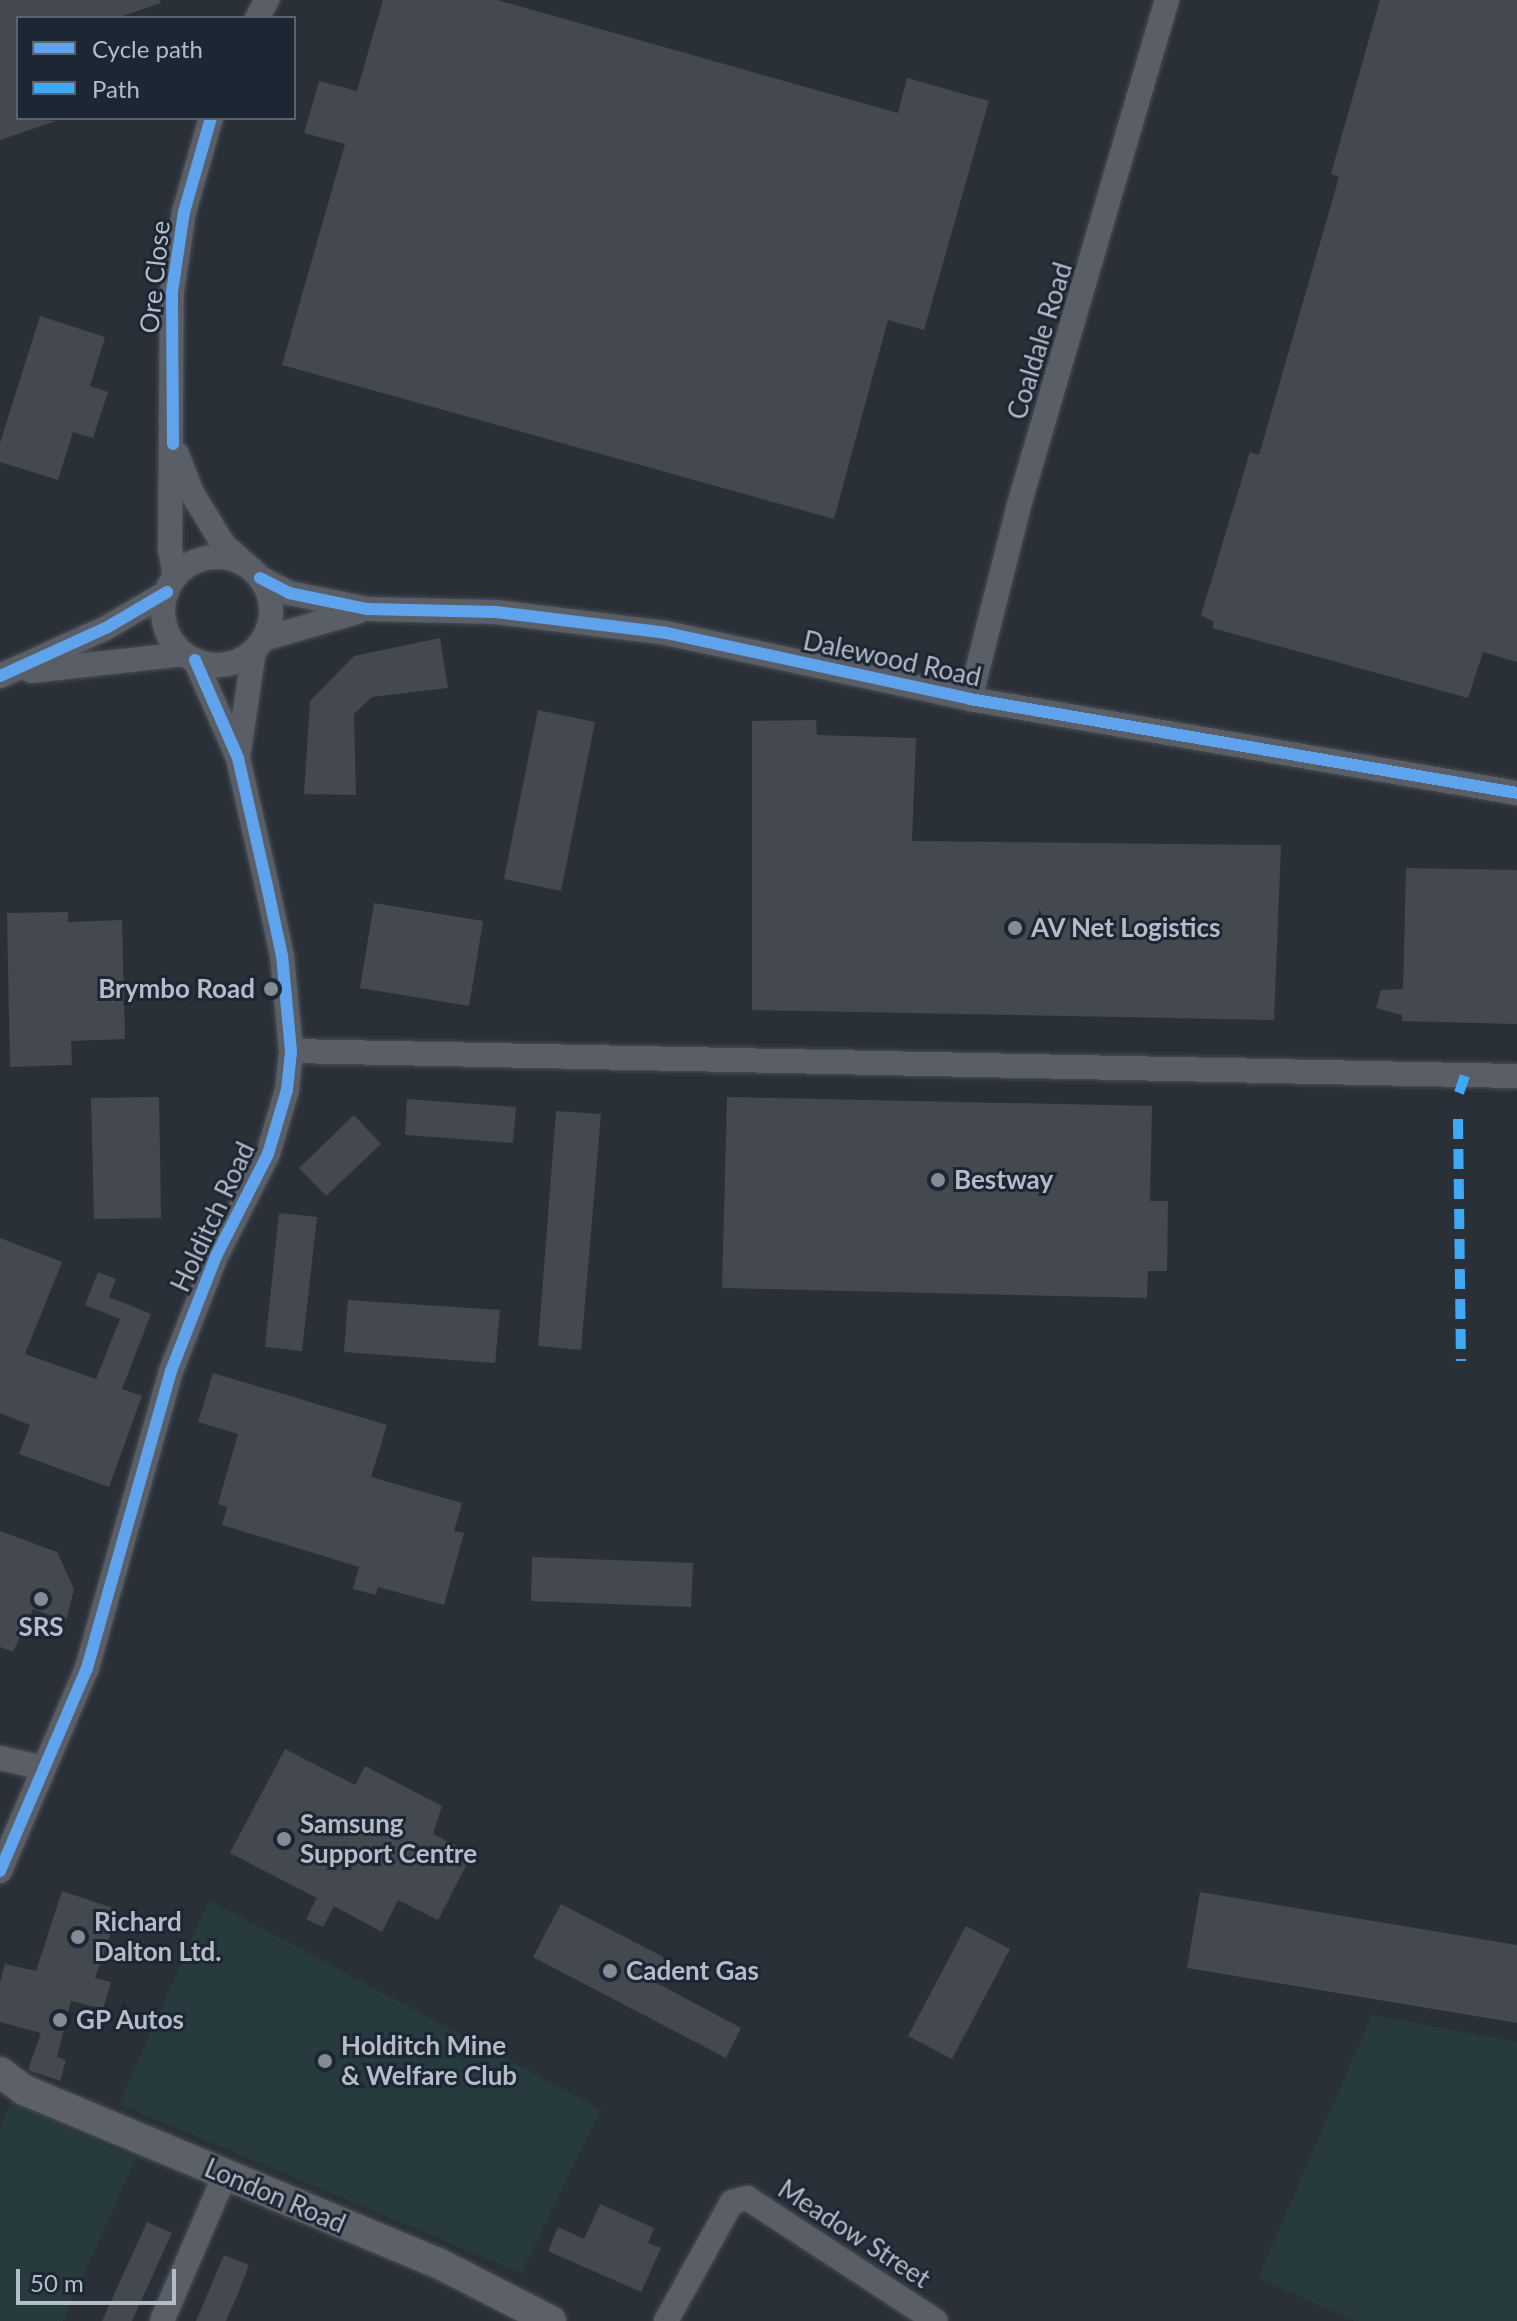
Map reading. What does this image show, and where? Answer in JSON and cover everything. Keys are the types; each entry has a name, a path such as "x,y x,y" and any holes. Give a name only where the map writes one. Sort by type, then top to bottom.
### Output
{"main road":[{"name":"London Road","path":"0,2072 24,2090 438,2263 551,2321"}],"street":[{"name":"Coaldale Road","path":"970,699 1019,505 1167,0"},
{"name":"Ore Close","path":"171,585 172,292 184,212 210,120"},
{"name":"Ore Close","path":"173,444 192,493 223,544 254,573"},
{"path":"212,557 254,573 271,606 259,645 229,664 189,657 6,675 171,585 212,557"},
{"name":"Dalewood Road","path":"254,573 289,593 367,609 496,612 666,633 970,699 1517,793"},
{"path":"171,585 165,622 189,657"},
{"name":"Dalewood Road","path":"259,645 367,609"},
{"name":"Holditch Road","path":"238,758 259,645"},
{"name":"Holditch Road","path":"0,1871 87,1668 171,1371 216,1256 273,1140 291,1051 282,956 238,758 189,657"},
{"path":"291,1051 1517,1076"},
{"path":"0,1758 43,1768"},
{"path":"162,2321 225,2175"},
{"name":"Meadow Street","path":"666,2321 732,2202 747,2198 936,2321"}],"green space":[{"name":"Holditch Mine & Welfare Club","path":"209,1900 601,2110 521,2273 119,2104"},
{"path":"1372,2015 1517,2042 1517,2321 1355,2321 1258,2278"},
{"path":"11,2102 136,2158 63,2321 0,2321 0,2128"}],"building":[{"path":"0,0 160,0 161,3 123,16 16,16 16,120 56,121 0,140"},
{"path":"383,0 497,0 898,113 907,78 989,101 924,330 888,320 834,519 282,365 345,144 304,133 319,81 357,91"},
{"path":"1380,0 1517,0 1517,662 1483,652 1468,698 1212,628 1214,622 1201,615 1250,452 1259,455 1339,177 1331,174"},
{"path":"40,316 105,337 90,386 108,392 93,438 73,432 58,480 0,462 0,443"},
{"path":"440,638 448,688 372,697 354,714 356,795 304,794 310,701 354,656"},
{"path":"538,710 595,722 561,891 504,879"},
{"name":"AV Net Logistics","path":"816,720 817,735 916,738 912,841 1281,845 1274,1020 752,1010 752,721"},
{"path":"1406,868 1517,870 1517,1024 1402,1021 1402,1015 1376,1008 1381,990 1403,989"},
{"path":"374,903 483,921 469,1006 360,988"},
{"path":"68,912 68,922 122,920 125,1039 71,1041 72,1065 10,1067 7,913"},
{"path":"159,1097 161,1218 94,1219 91,1098"},
{"name":"Bestway","path":"727,1097 1152,1106 1150,1201 1168,1201 1167,1271 1148,1271 1147,1298 722,1288"},
{"path":"407,1099 516,1107 513,1143 405,1135"},
{"path":"556,1111 601,1114 581,1350 538,1346"},
{"path":"354,1115 381,1144 326,1196 299,1168"},
{"path":"279,1213 317,1217 302,1351 265,1347"},
{"path":"0,1238 62,1262 25,1354 96,1379 120,1319 85,1305 98,1272 116,1279 109,1297 151,1314 122,1389 142,1396 109,1487 19,1454 30,1425 0,1413"},
{"path":"348,1300 500,1310 495,1363 344,1352"},
{"path":"213,1373 387,1425 371,1477 462,1503 454,1531 464,1533 444,1605 378,1587 376,1595 353,1589 359,1567 222,1525 227,1507 218,1504 238,1434 198,1422"},
{"name":"SRS","path":"0,1531 57,1552 74,1589 66,1621 33,1609 13,1652 0,1647"},
{"path":"532,1557 693,1563 691,1607 531,1601"},
{"path":"285,1749 355,1785 365,1766 442,1806 433,1834 472,1854 438,1920 398,1900 382,1932 334,1906 323,1927 306,1919 317,1898 230,1853"},
{"name":"Richard Dalton Ltd.","path":"62,1891 119,1910 95,1978 111,1982 103,2009 71,2001 57,2057 66,2060 60,2081 28,2070 41,2033 0,2022 0,1983 5,1964 36,1971"},
{"path":"1200,1892 1517,1945 1517,2023 1187,1968"},
{"name":"Cadent Gas","path":"561,1904 667,1959 655,1982 741,2028 726,2058 533,1957"},
{"path":"966,1926 1010,1949 952,2059 908,2036"},
{"path":"600,2204 654,2228 648,2243 661,2248 641,2292 548,2251 558,2227 584,2239"},
{"path":"147,2222 172,2233 132,2321 102,2321"},
{"path":"224,2255 249,2265 237,2296 226,2321 196,2321"}],"marked path":[{"path":"1459,1093 1465,1076"},
{"path":"1458,1119 1461,1361"}],"cycle path":[{"path":"173,444 172,292 184,212 210,120"},
{"path":"260,578 289,593 367,609 496,612 666,633 970,699 1517,793"},
{"path":"0,676 106,628 167,592"},
{"path":"0,1871 87,1668 171,1371 216,1256 268,1154 287,1090 291,1051 282,956 238,758 195,660"}],"place":[{"name":"AV Net Logistics","path":"1015,928"},
{"name":"Brymbo Road","path":"271,989"},
{"name":"Bestway","path":"938,1180"},
{"name":"SRS","path":"41,1599"},
{"name":"Samsung Support Centre","path":"284,1839"},
{"name":"Richard Dalton Ltd.","path":"78,1937"},
{"name":"Cadent Gas","path":"610,1971"},
{"name":"GP Autos","path":"60,2020"},
{"name":"Holditch Mine & Welfare Club","path":"325,2061"}]}
